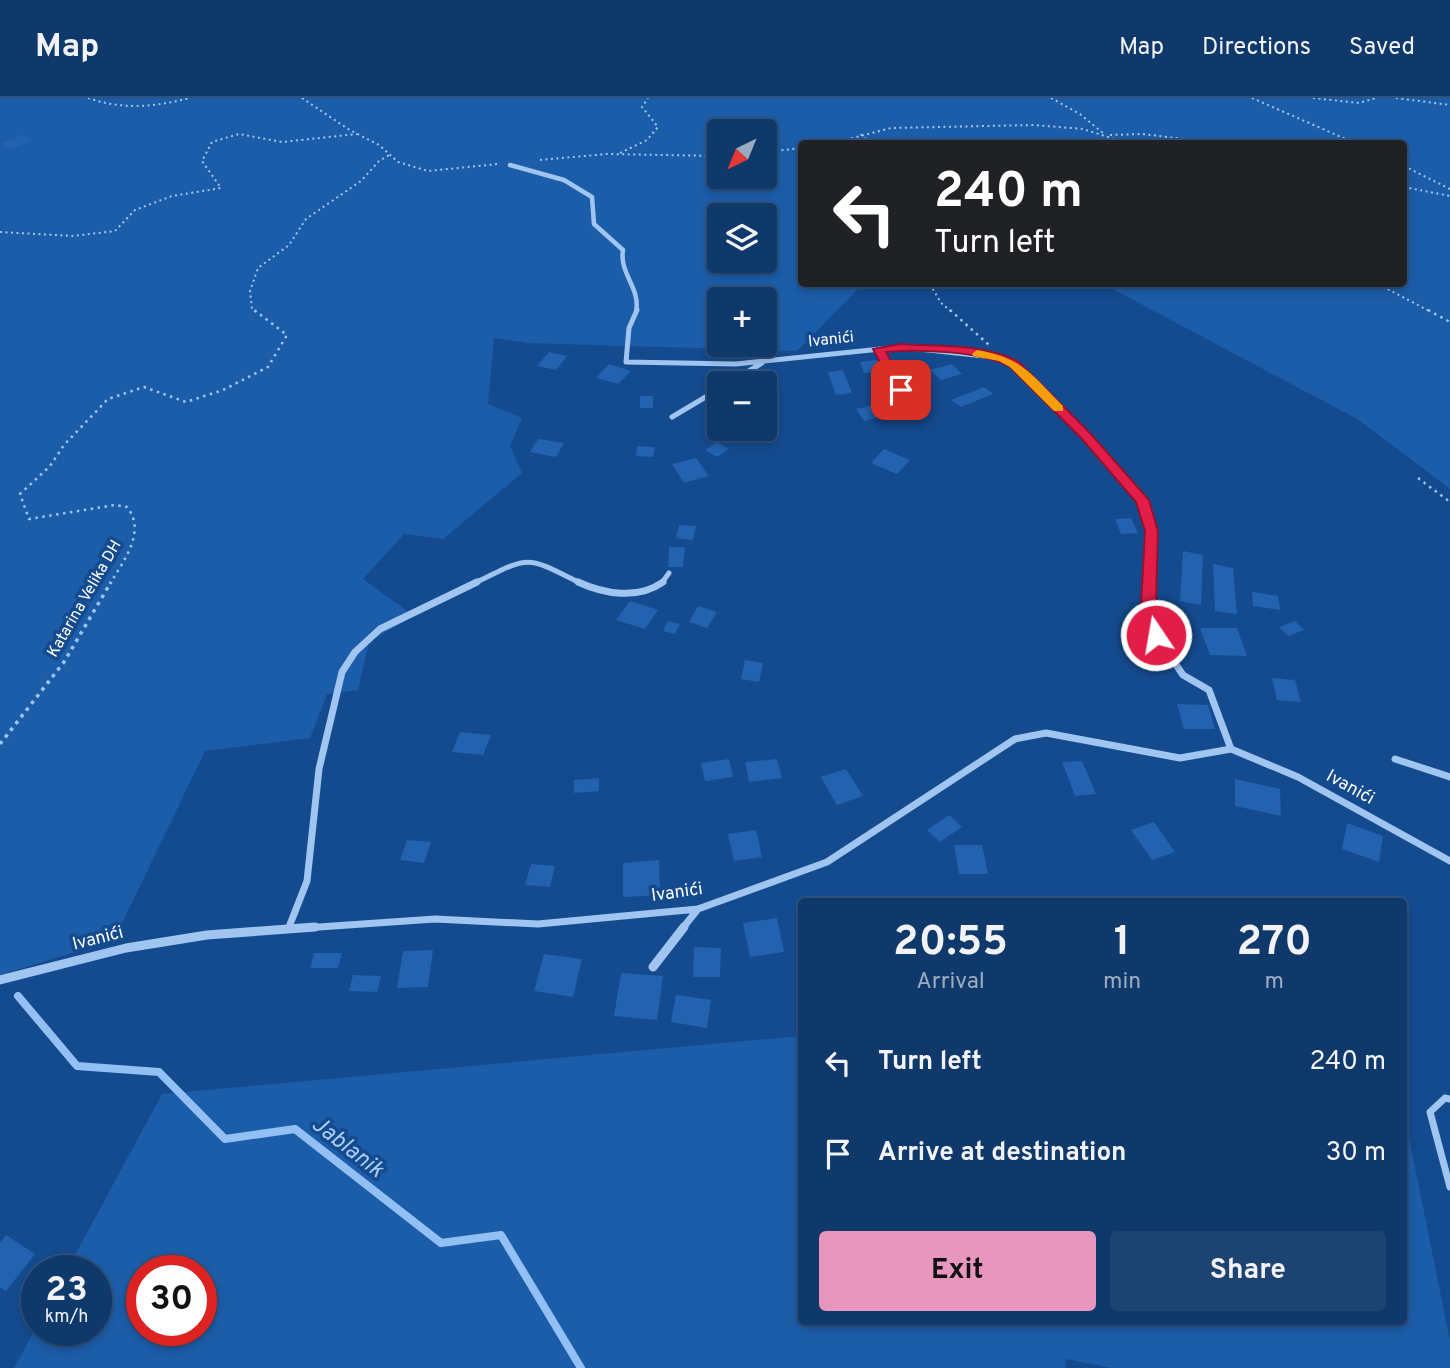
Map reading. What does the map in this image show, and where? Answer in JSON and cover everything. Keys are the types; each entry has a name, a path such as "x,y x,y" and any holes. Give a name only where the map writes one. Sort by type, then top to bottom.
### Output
{"street":[{"name":"Ivanići","path":"510,165 544,172 578,185 592,197 594,224 623,250 621,263 638,296 637,310 629,328 626,362 766,361 900,347 1003,358"},
{"path":"879,349 901,390 885,403"},
{"path":"1003,358 1015,365 1087,437 1142,500 1152,531 1149,604 1156,635 1183,675 1209,690 1231,749"},
{"path":"749,371 766,361"},
{"path":"672,416 707,396"},
{"path":"289,927 307,881 319,769 342,672 355,652 380,629 520,561 538,560 591,587 616,592 650,590 666,581 670,573"},
{"name":"Ivanići","path":"0,980 127,948 289,927 435,919 538,924 698,909 827,862 1015,738 1046,733 1180,758 1231,749 1298,777 1450,861"},
{"path":"1395,759 1450,777"},
{"path":"653,967 698,909"}],"lane":[{"path":"1450,1099 1445,1098 1430,1112 1450,1187"}],"path":[{"path":"88,98 102,105 120,107 141,107 189,98"},
{"path":"302,98 391,154 398,162 428,171 487,164 510,165"},
{"path":"618,154 647,140 658,127 642,107 648,98"},
{"path":"1051,98 1080,114 1105,135 1143,134 1191,140"},
{"path":"1252,98 1348,140"},
{"path":"1313,98 1359,103 1376,98"},
{"path":"1396,98 1450,105"},
{"path":"842,140 907,125 936,128 984,124 1007,127 1027,123 1089,130 1119,140"},
{"path":"0,232 73,236 115,231 135,211 147,206 172,196 221,188 202,161 212,142 239,134 282,142 358,134"},
{"path":"861,134 863,138 871,140"},
{"path":"777,151 798,148"},
{"path":"540,160 599,152 707,156"},
{"name":"Katarina Velika DH","path":"0,744 64,662 132,545 136,527 135,516 127,507 115,505 29,519 20,494 50,466 64,444 108,399 144,387 186,402 223,390 268,367 287,335 252,309 250,291 258,268 289,245 306,219 361,181 379,161 391,154"},
{"path":"1407,168 1450,189"},
{"path":"1407,188 1450,196"},
{"path":"932,287 941,303 1003,358"},
{"path":"1384,287 1450,322"},
{"path":"1418,478 1450,502"}],"shaded area":[{"path":"0,98 1450,98 1450,489 1359,420 1109,287 1407,287 1407,140 798,140 798,287 860,287 797,351 777,350 777,287 707,287 707,348 527,343 494,338 488,404 522,418 510,446 522,473 443,539 404,534 363,579 414,616 369,642 358,690 327,694 310,738 205,751 114,940 0,975"},
{"path":"798,1036 798,1325 1407,1325 1407,1128 1450,1341 1450,1368 1112,1368 1066,1359 1065,1368 14,1368 26,1346 112,1346 112,1255 75,1255 162,1094"}],"building":[{"path":"22,135 32,141 9,150 0,144"},
{"path":"549,352 567,356 556,370 537,366"},
{"path":"877,360 882,371 864,373 860,362"},
{"path":"609,364 631,371 618,384 596,378"},
{"path":"952,364 962,374 941,380 930,370"},
{"path":"843,370 852,393 836,395 828,372"},
{"path":"984,387 993,394 961,407 951,400"},
{"path":"640,396 653,396 653,408 640,408"},
{"path":"874,405 882,416 864,421 856,409"},
{"path":"538,439 564,443 556,457 530,452"},
{"path":"717,442 729,449 717,457 705,450"},
{"path":"637,446 655,447 653,457 636,456"},
{"path":"884,449 910,460 897,474 871,463"},
{"path":"696,458 709,476 684,483 672,464"},
{"path":"1131,518 1138,533 1121,534 1115,519"},
{"path":"679,525 696,526 693,540 676,538"},
{"path":"669,547 685,547 683,567 668,567"},
{"path":"1183,551 1203,555 1201,605 1180,601"},
{"path":"1213,564 1233,568 1237,614 1215,611"},
{"path":"1252,592 1278,596 1280,610 1253,606"},
{"path":"630,601 658,610 645,629 616,620"},
{"path":"698,606 717,612 707,628 689,622"},
{"path":"668,621 680,624 675,634 663,631"},
{"path":"1295,621 1304,630 1288,636 1279,627"},
{"path":"1200,628 1237,628 1247,656 1210,655"},
{"path":"745,660 763,663 759,682 741,679"},
{"path":"1272,678 1295,680 1301,702 1277,700"},
{"path":"1177,704 1208,705 1215,729 1184,729"},
{"path":"460,732 491,735 483,755 452,752"},
{"path":"729,759 733,777 705,781 701,763"},
{"path":"777,759 782,778 749,782 745,762"},
{"path":"1082,761 1096,794 1075,796 1062,762"},
{"path":"846,769 863,796 837,805 821,777"},
{"path":"599,778 599,791 574,793 574,780"},
{"path":"1235,779 1280,789 1281,816 1235,806"},
{"path":"949,815 962,827 940,842 927,830"},
{"path":"1154,822 1175,852 1152,860 1131,830"},
{"path":"1347,823 1383,836 1379,862 1342,849"},
{"path":"756,830 762,857 734,861 728,834"},
{"path":"407,840 431,842 424,863 400,860"},
{"path":"954,845 982,845 988,874 959,874"},
{"path":"659,860 660,895 623,897 623,863"},
{"path":"531,864 555,866 550,887 525,885"},
{"path":"777,918 784,952 750,957 743,923"},
{"path":"694,947 721,948 720,977 693,977"},
{"path":"433,950 428,987 397,988 403,951"},
{"path":"314,953 342,953 338,968 310,968"},
{"path":"544,954 582,959 573,997 534,991"},
{"path":"621,973 663,976 657,1020 614,1016"},
{"path":"353,975 381,976 377,992 349,991"},
{"path":"676,995 711,1000 707,1028 671,1022"},
{"path":"6,1235 35,1254 21,1255 21,1272 6,1291 0,1287 0,1243"}],"waterway":[{"name":"Jablanik","path":"18,996 77,1066 159,1072 225,1139 295,1129 441,1243 501,1235 581,1368"}],"slow traffic":[{"path":"977,354 1003,358 1015,365 1059,409"}],"route":[{"path":"901,390 879,349 900,347 972,353 1003,358 1015,365 1087,437 1142,500 1152,531 1148,557 1149,604 1156,635"}]}
